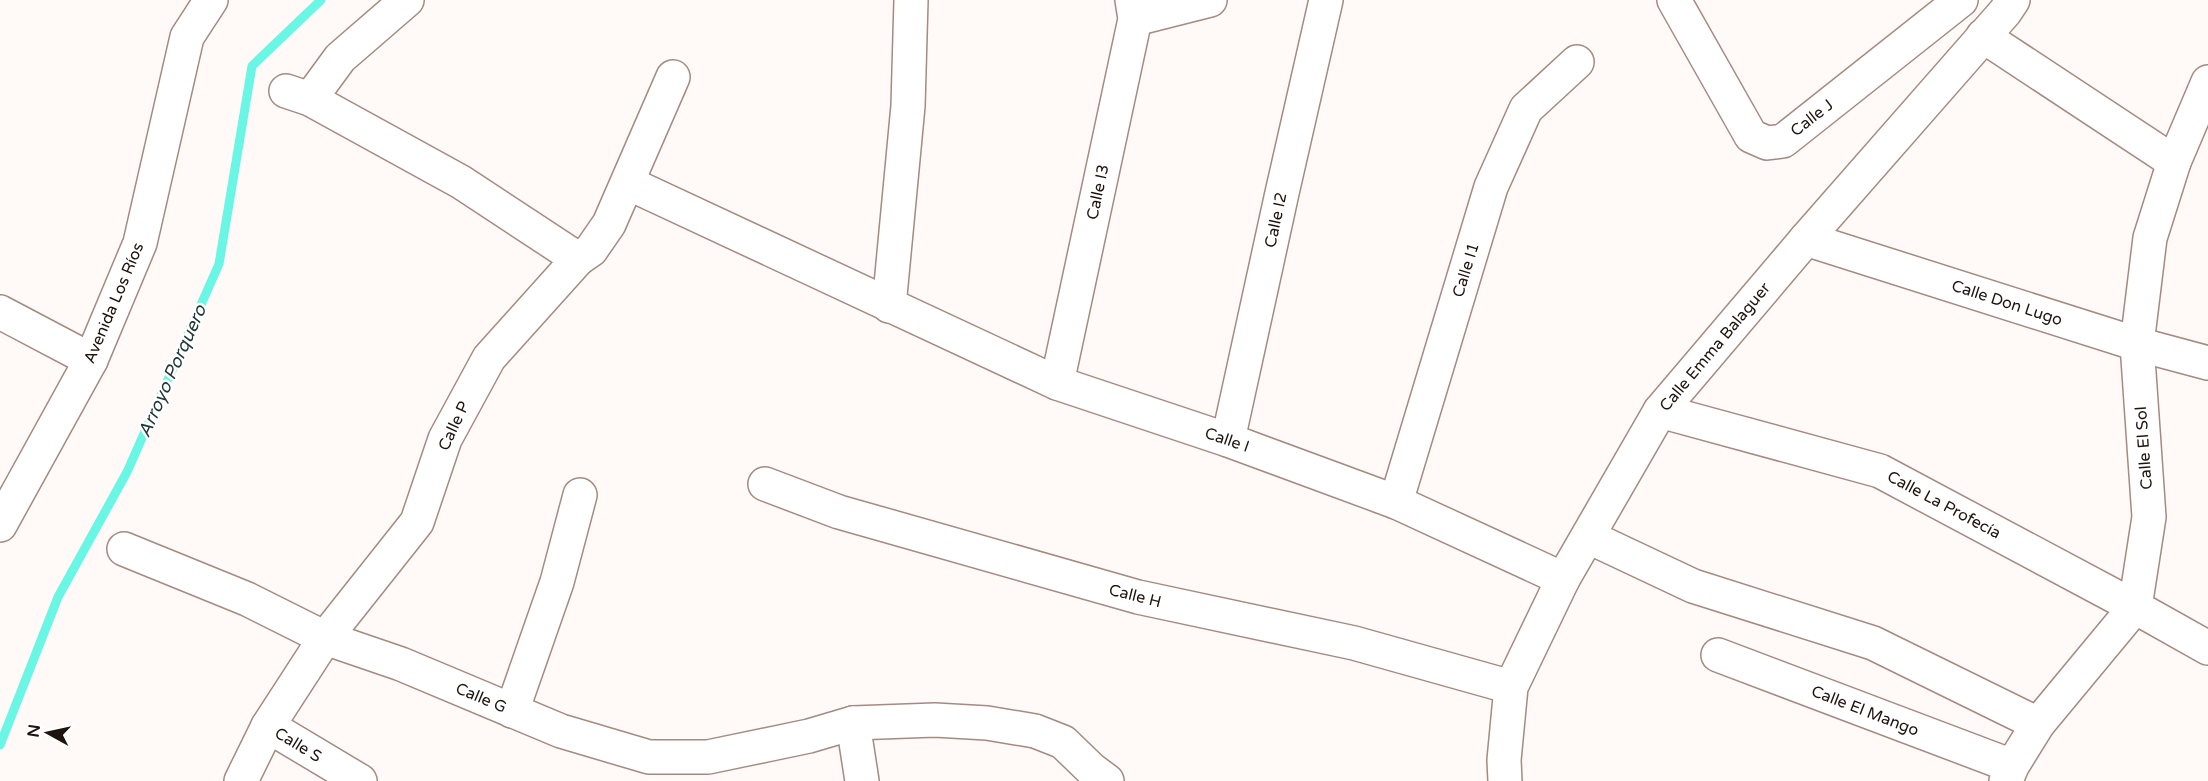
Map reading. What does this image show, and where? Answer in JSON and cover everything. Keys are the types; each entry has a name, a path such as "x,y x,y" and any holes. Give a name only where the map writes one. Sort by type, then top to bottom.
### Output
{"street":[{"name":"Avenida Los Ríos","path":"0,525 91,360 140,243 187,37 211,0"},
{"path":"407,0 298,95 461,182 578,259"},
{"path":"889,306 908,106 911,0"},
{"path":"1133,10 1210,0"},
{"name":"Calle I2","path":"1228,440 1326,0"},
{"name":"Calle J","path":"1674,0 1751,136 1767,143 1783,141 1961,0"},
{"name":"Calle Emma Balaguer","path":"1505,781 1504,760 1511,687 1563,579 1660,411 1983,36 2003,4"},
{"name":"Calle I3","path":"1057,383 1133,10"},
{"path":"1983,36 2175,162"},
{"name":"Calle I1","path":"1396,502 1491,187 1526,109 1577,62"},
{"name":"Calle P","path":"241,781 267,726 325,638 417,522 445,438 489,358 578,259 591,250 609,224 673,77"},
{"name":"Calle El Sol","path":"2135,607 2149,517 2137,344 2150,238 2175,162 2208,82"},
{"name":"Calle I","path":"628,183 1057,383 1228,440 1396,502 1563,579"},
{"name":"Calle Don Lugo","path":"1806,239 2137,344 2208,363"},
{"path":"0,312 91,360"},
{"name":"Calle La Profecía","path":"1660,411 1880,471 2208,648"},
{"name":"Calle H","path":"765,484 839,512 1138,597 1354,643 1511,687"},
{"path":"512,711 557,582 580,495"},
{"path":"1589,537 1693,586 1873,643 2038,724"},
{"name":"Calle G","path":"124,549 248,599 325,638 401,664 561,731 650,757 708,757 809,736 853,723 945,720 987,723 1035,731 1063,742 1107,781"},
{"path":"2009,774 2038,724 2135,607"},
{"name":"Calle El Mango","path":"1718,655 2009,774"},
{"path":"853,723 862,781"},
{"name":"Calle S","path":"267,726 360,781"}],"waterway":[{"name":"Arroyo Porquero","path":"0,745 58,597 127,472 219,264 252,66 321,0"}]}
